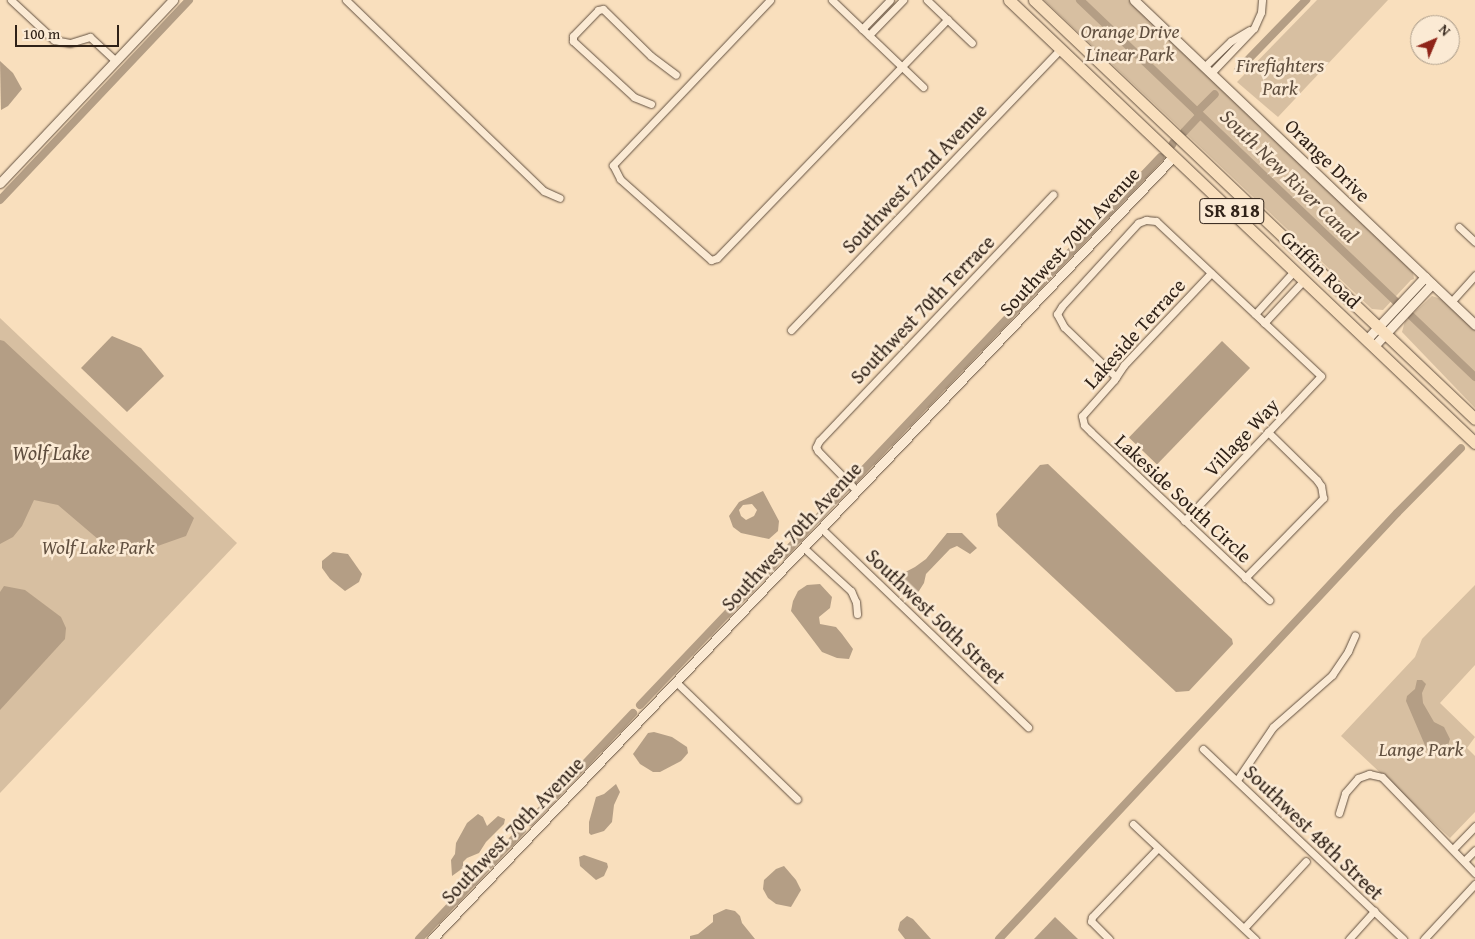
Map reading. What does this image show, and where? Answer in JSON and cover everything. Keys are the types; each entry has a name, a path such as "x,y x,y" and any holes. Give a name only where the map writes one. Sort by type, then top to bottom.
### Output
{"main road":[{"name":"Griffin Road","path":"1009,0 1475,443"},
{"name":"Griffin Road","path":"1034,0 1475,419"},
{"path":"1154,138 1170,141 1178,136"},
{"path":"1174,156 1185,154 1206,164"}],"street":[{"path":"11,0 54,40 70,43 90,37 116,61"},
{"path":"0,183 173,0"},
{"path":"346,0 544,191 560,198"},
{"path":"770,0 613,165 620,179 711,260 717,258 948,19"},
{"path":"832,0 923,87"},
{"path":"862,29 890,0"},
{"path":"869,35 903,0"},
{"path":"927,0 972,43"},
{"name":"Orange Drive","path":"1134,0 1475,325"},
{"path":"1208,70 1230,41 1254,28 1260,17 1262,0"},
{"path":"652,104 634,97 573,41 573,36 598,10 603,9 651,56 676,75"},
{"name":"Southwest 72nd Avenue","path":"791,330 1060,49"},
{"name":"Southwest 70th Avenue","path":"432,939 677,683 1174,156"},
{"name":"Southwest 70th Terrace","path":"858,491 816,447 1053,194"},
{"path":"1116,377 1064,327 1057,314 1062,306 1138,223 1146,220 1156,221 1264,323 1304,280"},
{"path":"1459,227 1475,242"},
{"path":"1255,314 1295,270"},
{"name":"Lakeside Terrace","path":"1082,416 1124,365 1211,273"},
{"path":"1451,302 1475,275"},
{"path":"1420,290 1425,277"},
{"path":"1370,342 1420,290 1432,284"},
{"name":"Village Way","path":"1184,520 1322,376 1264,323"},
{"name":"Lakeside South Circle","path":"1082,416 1084,425 1091,432 1269,600"},
{"path":"1245,578 1323,498 1321,486 1317,480 1268,432"},
{"name":"Southwest 50th Street","path":"822,529 1028,726"},
{"path":"804,548 851,591 856,602 857,614"},
{"path":"1237,780 1273,727 1332,675 1348,651 1355,635"},
{"path":"677,683 797,799"},
{"name":"Southwest 48th Street","path":"1203,749 1403,939"},
{"path":"1338,813 1345,793 1358,778 1369,774 1382,777 1465,860 1475,873"},
{"path":"1133,824 1256,939"},
{"path":"1453,849 1475,826"},
{"path":"1109,939 1091,921 1092,917 1158,848"},
{"path":"1465,860 1475,850"},
{"path":"1244,928 1306,861"},
{"path":"1424,939 1475,884"},
{"path":"1349,939 1374,911"}],"green space":[{"name":"Orange Drive Linear Park","path":"1044,0 1129,0 1413,272 1414,279 1383,310 1372,309"},
{"name":"Firefighters Park","path":"1317,0 1388,0 1278,117 1237,82"},
{"path":"1432,296 1441,299 1475,330 1475,408 1402,332 1405,321"},
{"name":"Wolf Lake Park","path":"0,318 237,543 0,793"},
{"name":"Lange Park","path":"1475,585 1475,665 1440,703 1475,737 1467,748 1475,756 1475,812 1450,838 1341,736 1415,657 1422,639"}],"water":[{"path":"0,61 13,73 22,89 8,106 1,110"},
{"path":"112,336 141,348 164,376 127,412 81,368"},
{"name":"Wolf Lake","path":"0,340 4,341 194,518 186,536 135,554 123,555 112,551 58,505 34,500 22,526 13,537 0,544"},
{"path":"1222,341 1250,368 1157,464 1129,437"},
{"path":"1048,464 1232,639 1233,644 1189,691 1176,692 998,526 996,514 1040,465"},
{"path":"763,491 779,521 778,531 769,539 741,533 733,527 729,516 739,502","holes":["752,504 757,510 754,516 746,520 741,516 739,510 743,505"]},
{"path":"947,533 962,533 977,548 970,554 957,546 950,549 926,574 924,583 912,602 893,582 894,578 926,559"},
{"path":"333,552 348,554 362,574 359,582 345,591 330,579 322,568 322,561"},
{"path":"820,584 832,597 830,608 819,617 820,624 836,627 842,634 853,649 849,659 837,658 822,652 791,611 798,591 807,585"},
{"path":"4,586 25,590 61,617 66,628 65,639 0,710 0,592"},
{"path":"1417,680 1422,680 1426,684 1422,693 1423,703 1434,722 1444,727 1450,739 1445,754 1440,757 1431,755 1427,750 1406,701 1407,696 1415,689"},
{"path":"654,732 672,737 687,747 688,753 681,761 660,772 653,772 640,764 633,754 648,733"},
{"path":"616,784 620,792 614,805 612,822 604,831 591,835 589,833 589,822 596,797 604,794"},
{"path":"478,814 483,817 487,826 498,816 505,819 504,824 486,842 479,853 467,858 463,862 463,868 452,876 451,860 455,854 456,843 467,823"},
{"path":"584,855 607,863 608,867 604,876 596,880 580,866 579,857"},
{"path":"784,866 796,880 801,890 791,907 776,904 768,898 763,889 764,880 776,869"},
{"path":"726,909 735,911 740,916 742,923 755,939 690,939 690,936 698,934 713,922 713,915"},
{"path":"907,916 913,919 931,939 905,939 898,930 900,922"},
{"path":"1055,917 1078,939 1034,939"}],"waterway":[{"path":"0,200 189,0"},
{"name":"South New River Canal","path":"1080,0 1475,377"},
{"path":"1238,70 1306,0"},
{"path":"1197,112 1215,94"},
{"path":"1184,132 1200,115"},
{"path":"854,480 1160,157"},
{"path":"999,939 1397,513 1461,448"},
{"path":"783,555 846,488"},
{"path":"640,705 775,563"},
{"path":"530,822 633,713"},
{"path":"419,939 522,830"}]}
